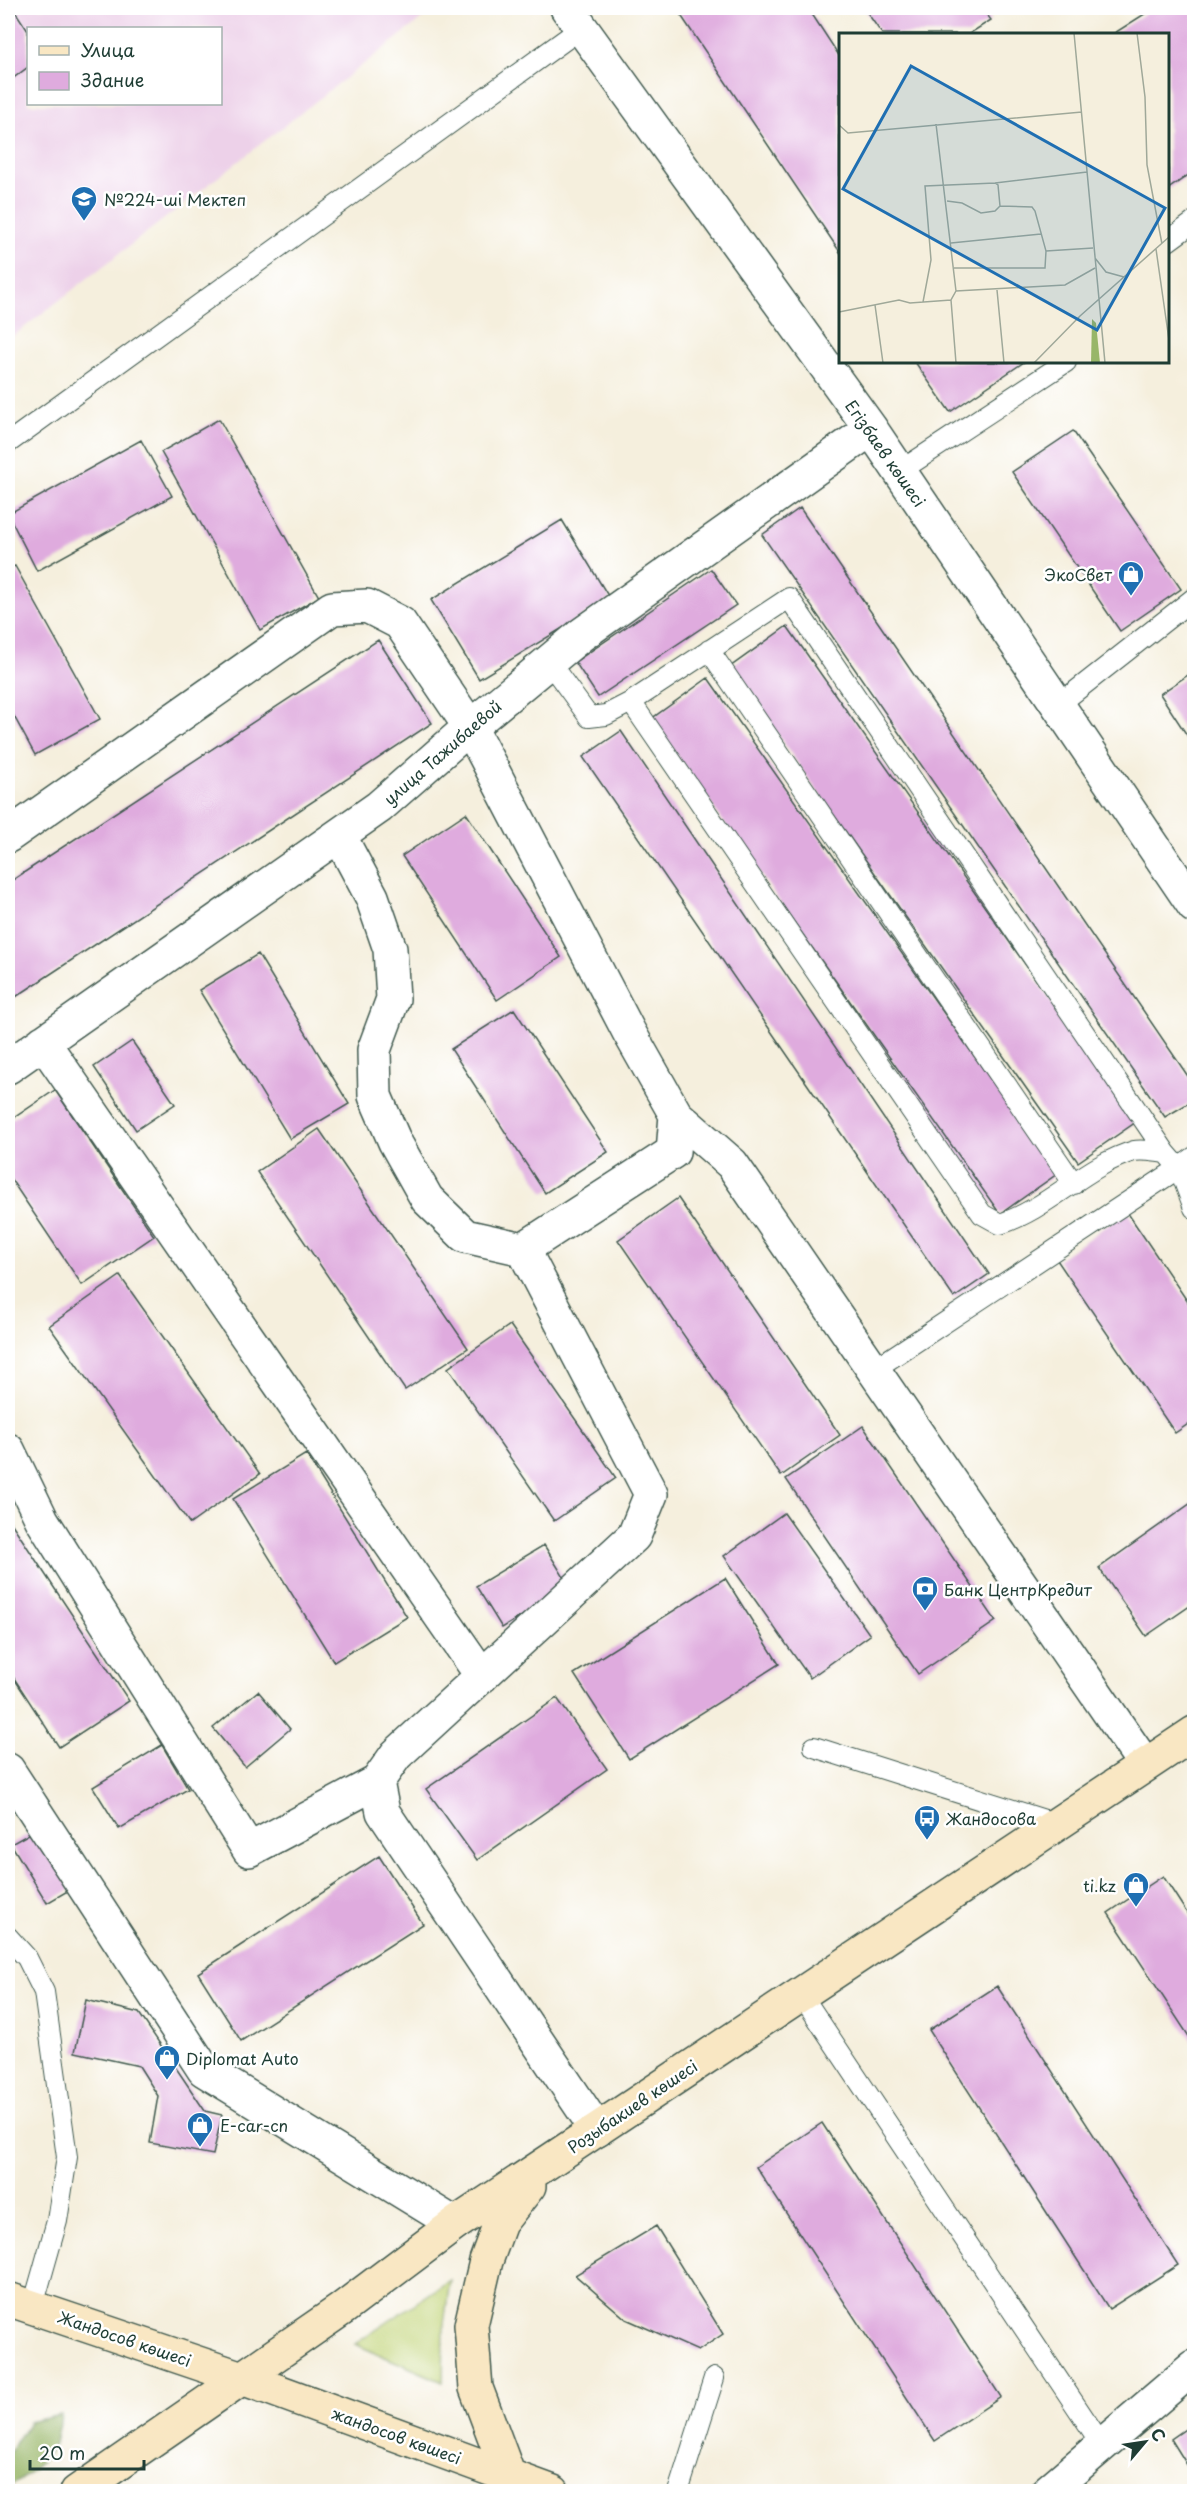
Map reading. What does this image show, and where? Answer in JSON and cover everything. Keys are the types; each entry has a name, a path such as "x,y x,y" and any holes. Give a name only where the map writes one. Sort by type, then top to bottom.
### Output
{"main road":[{"name":"Розыбакиев көшесі","path":"77,2492 342,2309 455,2224 1194,1732"},
{"path":"509,2476 476,2388 471,2325 486,2261 500,2223 548,2162"},
{"name":"Жандосов көшесі","path":"20,2303 242,2378"},
{"name":"жандосов көшесі","path":"242,2378 553,2492"}],"street":[{"name":"Егізбаев көшесі","path":"573,18 871,429 1194,906"},
{"name":"улица Тажибаевой","path":"8,1067 379,807 470,727 581,635 871,429"},
{"path":"8,836 332,608 367,606 400,623 470,727 629,1032 676,1115 732,1164 1145,1765"},
{"path":"339,835 372,897 390,949 393,999 374,1050 375,1095 394,1142 427,1199 465,1236 523,1249 673,1152 676,1115"},
{"path":"44,1042 482,1676"},
{"path":"8,1450 42,1520 249,1850 377,1782 396,1755 634,1536 651,1494 523,1249"},
{"path":"8,1770 204,2070 455,2224"},
{"path":"377,1782 383,1812 597,2130"},
{"path":"1048,2491 1194,2367"}],"lane":[{"path":"8,443 573,18"},
{"path":"1169,240 1194,222"},
{"path":"900,471 1064,363"},
{"path":"549,662 590,717 606,715 631,702 789,598 1180,1159 1194,1208"},
{"path":"1058,705 1194,598"},
{"path":"710,650 1074,1184"},
{"path":"631,702 982,1214 1000,1224 1020,1218 1111,1161 1136,1150 1180,1159"},
{"path":"873,1370 1180,1159"},
{"path":"814,1747 1057,1824"},
{"path":"8,1937 27,1959 44,1992 67,2157 57,2221 20,2303"},
{"path":"801,1994 1102,2445"},
{"path":"678,2492 714,2378"}],"shaded area":[{"name":"№224-ші Мектеп","path":"8,8 436,8 8,340"}],"green space":[{"path":"450,2280 444,2324 443,2382 355,2344"},
{"path":"61,2415 56,2440 51,2450 38,2466 8,2488 8,2455 29,2422"}],"building":[{"path":"8,8 13,8 27,29 27,68 8,82"},
{"path":"676,8 808,8 839,55 839,251"},
{"path":"864,8 982,8 991,20 971,33 881,33"},
{"path":"1154,8 1194,8 1194,171 1169,188 1169,33 1115,33"},
{"path":"916,363 1023,363 950,412"},
{"path":"219,419 319,597 260,630 161,452"},
{"path":"1073,431 1181,589 1120,631 1012,472"},
{"path":"141,440 172,496 37,571 8,514"},
{"path":"800,508 1194,1085 1194,1100 1165,1117 762,535"},
{"path":"562,520 610,599 479,679 431,600"},
{"path":"15,566 100,719 35,755 8,705 8,569"},
{"path":"711,569 736,605 598,697 575,662"},
{"path":"787,626 1136,1122 1078,1162 730,667"},
{"path":"378,640 432,723 8,1002 8,883"},
{"path":"1194,671 1194,746 1160,694"},
{"path":"708,678 1057,1174 1000,1214 651,719"},
{"path":"621,731 989,1274 954,1298 583,757"},
{"path":"466,813 561,957 497,1000 402,856"},
{"path":"258,954 349,1104 290,1139 199,990"},
{"path":"514,1009 608,1152 545,1193 451,1049"},
{"path":"132,1041 175,1104 136,1130 94,1067"},
{"path":"55,1090 154,1236 82,1285 8,1175 8,1122"},
{"path":"319,1129 468,1348 405,1390 257,1172"},
{"path":"678,1198 840,1435 781,1476 618,1240"},
{"path":"1127,1212 1194,1311 1194,1420 1175,1433 1057,1260"},
{"path":"120,1276 260,1474 190,1524 49,1326"},
{"path":"510,1325 616,1478 554,1521 448,1368"},
{"path":"863,1426 996,1621 918,1674 786,1479"},
{"path":"306,1454 407,1617 334,1662 233,1499"},
{"path":"1194,1501 1194,1603 1146,1636 1099,1568"},
{"path":"784,1513 870,1635 810,1678 724,1556"},
{"path":"8,1518 129,1701 59,1747 8,1669"},
{"path":"544,1545 570,1587 502,1628 476,1586"},
{"path":"725,1578 779,1664 629,1759 574,1674"},
{"path":"258,1691 290,1729 245,1767 213,1728"},
{"path":"557,1698 607,1769 477,1860 426,1789"},
{"path":"162,1745 188,1789 119,1829 93,1787"},
{"path":"36,1830 71,1889 47,1903 11,1844"},
{"path":"379,1856 423,1924 241,2041 198,1973"},
{"path":"1163,1876 1194,1924 1194,2044 1108,1913"},
{"path":"997,1986 1178,2265 1109,2309 929,2030"},
{"name":"Diplomat Auto","path":"86,2000 139,2013 205,2111 222,2115 213,2155 150,2143 158,2096 139,2066 75,2052"},
{"path":"822,2123 1001,2397 935,2441 756,2167"},
{"path":"656,2226 723,2334 698,2351 626,2319 575,2275"},
{"path":"1194,2423 1194,2476 1171,2439"}],"place":[{"name":"№224-ші Мектеп","path":"84,222"},
{"name":"ЭкоСвет","path":"1131,597"},
{"name":"Банк ЦентрКредит","path":"925,1612"},
{"name":"Жандосова","path":"927,1841"},
{"name":"ti.kz","path":"1136,1908"},
{"name":"Diplomat Auto","path":"167,2081"},
{"name":"E-car-cn","path":"200,2148"}]}
